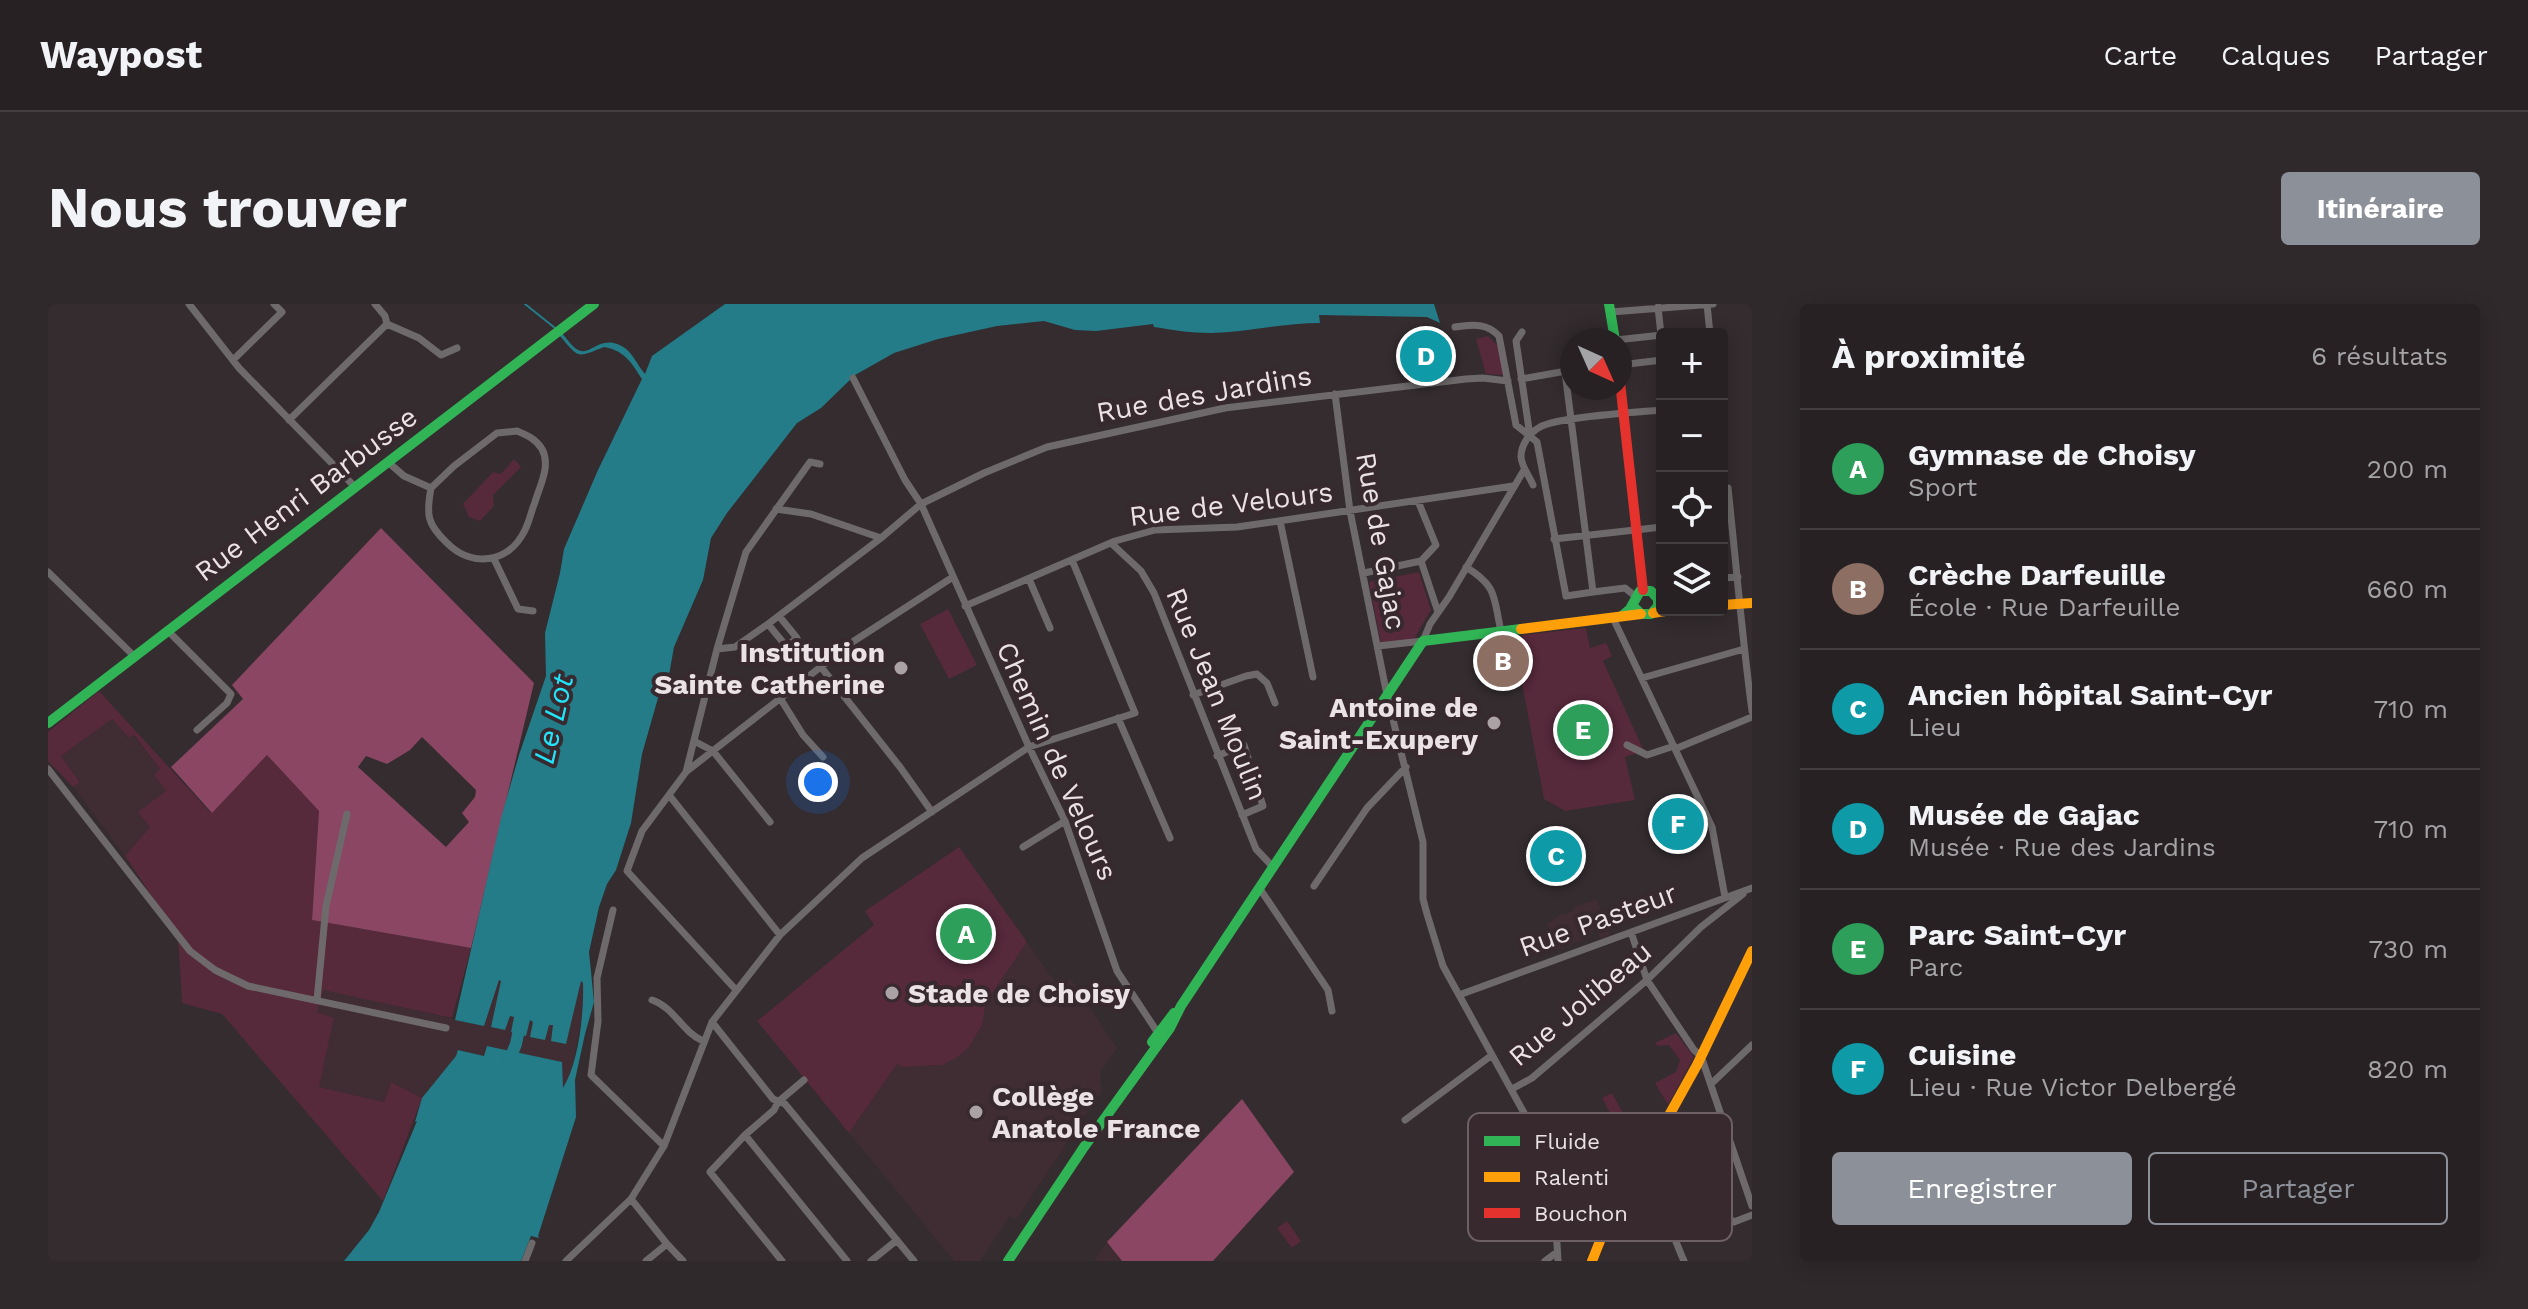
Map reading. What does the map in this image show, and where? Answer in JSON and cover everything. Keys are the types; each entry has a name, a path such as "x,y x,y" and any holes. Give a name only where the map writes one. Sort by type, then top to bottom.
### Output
{"main road":[{"name":"Rue Henri Barbusse","path":"48,723 594,304"},
{"path":"1610,308 1614,328"},
{"path":"1622,400 1644,597"},
{"path":"1008,1261 1260,889 1423,641 1617,617 1644,597 1656,595"},
{"path":"1644,597 1656,605"},
{"path":"1728,604 1752,603"},
{"path":"1670,1113 1752,951"},
{"path":"1592,1261 1600,1241"}],"street":[{"path":"189,304 233,360 355,487"},
{"path":"233,360 282,312 274,304"},
{"path":"375,304 385,316 387,324"},
{"path":"1610,308 1710,304 1710,328"},
{"path":"1658,307 1662,328"},
{"path":"289,420 387,324"},
{"path":"387,324 419,338 441,355 457,348"},
{"path":"1455,327 1476,324 1492,329 1499,336 1516,425 1522,432 1533,433"},
{"path":"1522,332 1516,341 1521,379 1545,482 1566,596 1625,588 1644,597"},
{"path":"1632,338 1656,335"},
{"path":"1632,364 1656,361"},
{"path":"1521,379 1560,372"},
{"name":"Chemin de Velours","path":"853,378 905,480 921,504 1065,821 1117,971 1160,1035"},
{"name":"Rue des Jardins","path":"717,649 735,647 768,624 921,504 1047,447 1225,408 1466,379 1508,381"},
{"name":"Rue de Gajac","path":"1335,394 1350,511 1387,695 1423,842 1423,899 1443,966 1525,1113"},
{"path":"1570,400 1593,592"},
{"path":"1533,485 1524,470 1521,455 1524,442 1541,426 1656,410"},
{"path":"517,431 533,438 542,449 546,465 524,532 509,551 494,559 472,560 453,549 437,533 428,517 431,488 497,433 517,431"},
{"path":"686,772 717,649 746,552 810,462 820,464"},
{"path":"389,463 396,471 431,488"},
{"path":"1378,646 1423,641 1524,470"},
{"name":"Rue de Velours","path":"965,606 1111,543 1155,530 1237,527 1513,486"},
{"path":"1364,573 1422,560 1436,545 1418,501"},
{"path":"776,509 811,514 881,538"},
{"path":"1627,745 1647,755 1675,747 1752,714 1728,509"},
{"path":"1280,521 1313,677"},
{"path":"1554,539 1656,528"},
{"name":"Rue Jean Moulin","path":"1111,543 1141,571 1154,593 1256,849 1274,868"},
{"path":"494,559 518,609 533,611"},
{"path":"566,1261 631,1199 664,1146 712,1022 780,935 862,858 1029,747 1135,713 1072,560"},
{"path":"1422,560 1438,612"},
{"path":"1466,567 1486,579 1491,586 1501,631"},
{"path":"48,572 134,656"},
{"path":"736,990 627,871 642,831 686,772 854,641 953,577"},
{"path":"1728,578 1738,577"},
{"path":"1029,579 1050,628"},
{"path":"768,624 786,646 797,638 779,616"},
{"path":"1617,617 1712,827 1725,897"},
{"path":"167,630 231,694 227,703 197,730"},
{"path":"1642,678 1744,649"},
{"path":"821,667 932,812"},
{"path":"1193,695 1257,674 1267,683 1275,703"},
{"path":"780,698 803,735 823,757"},
{"path":"1118,718 1170,838"},
{"path":"694,741 713,751 770,822"},
{"path":"1217,756 1244,745 1263,806 1242,815"},
{"path":"1314,886 1367,808 1406,767"},
{"path":"48,769 190,951 215,970 248,986 446,1028"},
{"path":"669,795 780,935"},
{"path":"317,1000 326,906 347,814"},
{"path":"1023,847 1065,821"},
{"path":"1260,889 1328,990 1332,1011"},
{"name":"Rue Pasteur","path":"1459,995 1750,889"},
{"name":"Rue Jolibeau","path":"1512,1089 1532,1078 1647,980 1701,927 1750,889"},
{"path":"613,910 597,978 598,1021 591,1075 664,1146"},
{"path":"1631,932 1647,980 1701,1056 1722,1113"},
{"path":"652,1000 662,1003 694,1037 703,1041"},
{"path":"712,1022 778,1102 785,1104 914,1261"},
{"path":"1712,1083 1752,1045"},
{"path":"1405,1120 1492,1055"},
{"path":"782,1261 710,1172 774,1110 778,1102 804,1080"},
{"path":"745,1135 847,1261"},
{"path":"1732,1144 1752,1206"},
{"path":"631,1199 683,1261"},
{"path":"1732,1221 1752,1215"},
{"path":"871,1261 897,1240"},
{"name":"Rue de Gajac","path":"1556,1241 1558,1261"},
{"path":"1675,1241 1684,1261"},
{"path":"525,1261 532,1243"},
{"path":"646,1261 667,1244"},
{"path":"1545,1261 1557,1252"}],"shaded area":[{"path":"1488,336 1499,347 1504,375 1486,374 1476,339"},
{"path":"514,459 521,467 493,495 494,506 480,521 469,517 463,504 493,472 501,474"},
{"path":"381,528 534,683 471,948 312,920 319,811 267,755 212,813 171,767 243,699 232,685","holes":["422,737 476,790 475,797 462,813 469,822 446,847 358,767 366,756 387,764 410,750"]},
{"path":"1419,572 1431,610 1414,639 1381,644 1369,582"},
{"path":"948,609 977,665 949,679 920,624"},
{"path":"1586,628 1590,648 1606,643 1612,656 1603,661 1644,751 1625,757 1635,800 1565,811 1544,799 1520,673 1527,671 1526,666 1531,664 1531,661 1525,661 1522,635"},
{"path":"99,691 211,813 267,755 319,811 312,920 471,948 452,1018 323,990 317,1012 334,1018 319,1087 384,1102 391,1082 422,1098 383,1201 222,1014 182,1003 178,935 125,856 150,827 138,812 166,791 154,775 160,769 134,735 129,738 112,719 61,756 80,782 73,787 48,761 48,732"},
{"path":"113,718 128,738 133,735 161,770 166,791 150,827 125,856 73,787 80,781 61,756"},
{"name":"Stade de Choisy","path":"959,847 1027,942 986,1002 982,1025 969,1047 942,1065 902,1067 897,1064 849,1133 757,1021 874,925 865,911"},
{"path":"1597,899 1610,935 1601,939 1596,929 1589,932 1591,937 1558,949 1547,924 1560,915 1574,911 1574,907"},
{"name":"Collège Anatole France","path":"1027,942 1058,986 1071,979 1117,1048 1102,1070 1102,1090 1016,1220 1010,1216 980,1261 954,1261 849,1133 897,1064 902,1067 935,1066 985,1013 986,1002"},
{"path":"498,980 501,981 505,1030 510,1016 514,1017 525,1036 530,1020 545,1040 549,1025 553,1025 580,980 583,983 584,1005 579,1033 570,1078 563,1090 561,1067 488,1046 484,1056 460,1050 457,1052 422,1098 391,1082 384,1102 319,1087 334,1018 317,1012 323,989 484,1026"},
{"path":"1676,1033 1694,1057 1668,1105 1655,1083 1676,1072 1680,1060 1669,1045 1658,1046 1655,1043"},
{"path":"1612,1093 1623,1113 1610,1113 1602,1098"},
{"path":"1242,1099 1294,1172 1213,1261 1122,1261 1107,1242"},
{"path":"1287,1221 1301,1241 1292,1248 1277,1228"},
{"path":"1107,1242 1122,1261 1094,1261"}],"water":[{"path":"725,304 1434,304 1440,323 1427,317 1319,315 1320,323 1211,333 1154,327 1153,324 1096,331 1075,330 1044,321 997,326 894,353 855,375 821,408 797,423 711,538 703,580 674,647 667,686 658,698 642,754 631,823 616,870 599,907 589,952 594,1002 575,1080 576,1117 539,1238 531,1236 521,1261 344,1261 379,1212 417,1121 422,1098 458,1050 484,1056 487,1046 562,1062 563,1088 577,1051 583,1008 581,981 566,1044 551,1041 553,1025 549,1025 545,1040 530,1037 533,1022 530,1020 526,1036 511,1032 514,1017 510,1016 505,1030 491,1027 499,980 484,1026 455,1020 501,818 546,676 545,633 564,549 642,379 631,362 617,351 604,347 579,354 559,335 562,333 581,351 604,343 617,344 628,351 645,374 652,356"}],"waterway":[{"path":"525,304 555,328"},
{"name":"Le Lot","path":"508,1064 521,1020"}],"traffic: fast":[{"path":"48,723 594,304"},
{"path":"1609,304 1613,328"},
{"path":"1623,615 1640,591 1651,591 1658,599 1658,606 1651,614 1641,614 1633,606"},
{"path":"1008,1261 1084,1147 1170,1028 1181,1006 1423,641 1521,629"},
{"path":"1152,1042 1174,1013"}],"traffic: slow":[{"path":"1728,605 1752,603"},
{"path":"1521,629 1641,614"},
{"path":"1670,1113 1752,951"},
{"path":"1592,1261 1600,1241"}],"traffic: jam":[{"path":"1622,400 1643,590"}],"place":[{"name":"Musée de Gajac","path":"1426,356"},
{"name":"Crèche Darfeuille","path":"1503,661"},
{"name":"Institution Sainte Catherine","path":"901,668"},
{"name":"Antoine de Saint-Exupery","path":"1494,723"},
{"name":"Parc Saint-Cyr","path":"1583,730"},
{"name":"Cuisine","path":"1678,824"},
{"name":"Ancien hôpital Saint-Cyr","path":"1556,856"},
{"name":"Gymnase de Choisy","path":"966,934"},
{"name":"Stade de Choisy","path":"892,993"},
{"name":"Collège Anatole France","path":"976,1112"}]}
